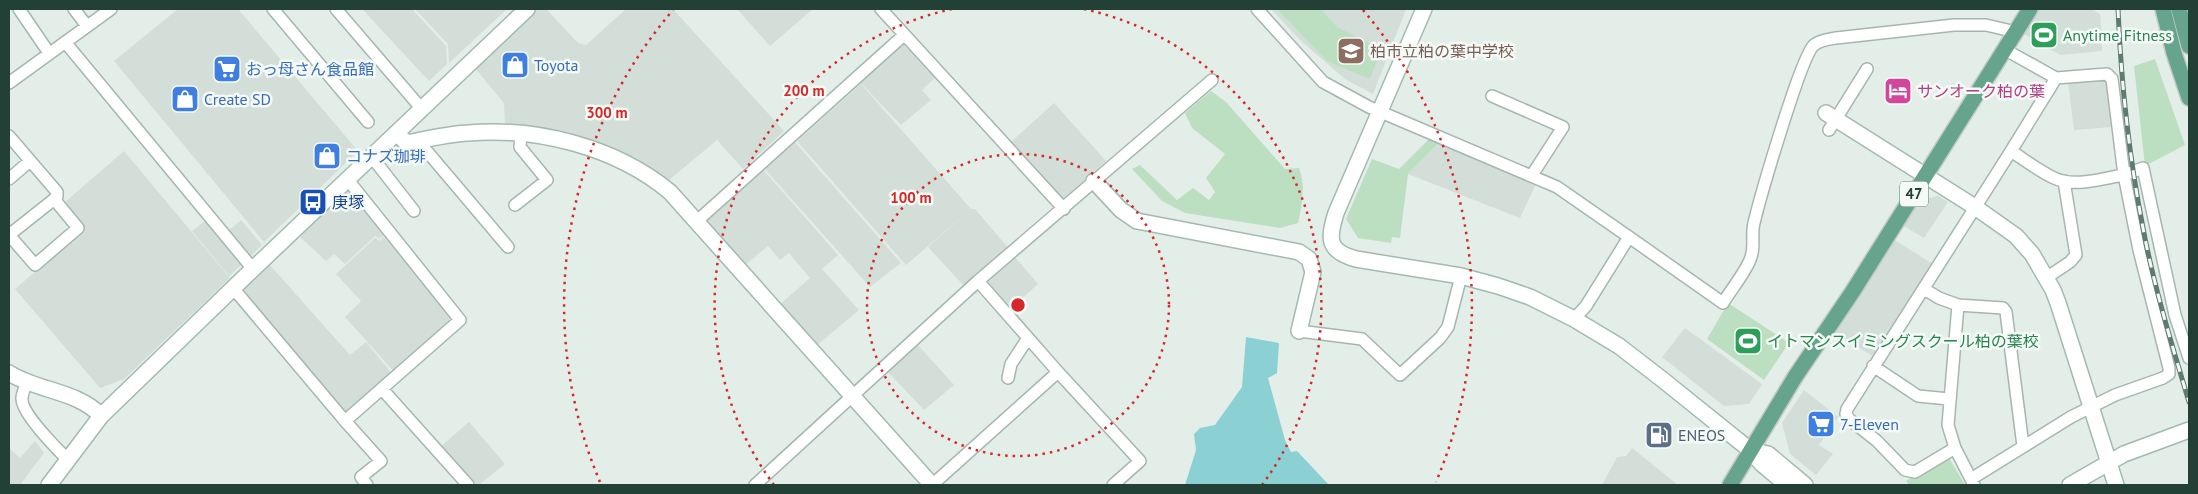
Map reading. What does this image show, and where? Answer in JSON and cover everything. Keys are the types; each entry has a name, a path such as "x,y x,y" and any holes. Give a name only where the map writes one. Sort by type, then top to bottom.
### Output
{"main road":[{"name":"47","path":"1730,485 1795,377 1853,291 2030,9"},
{"path":"2163,9 2174,53 2189,98"},
{"path":"2179,9 2189,46"}],"street":[{"path":"19,9 49,53"},
{"path":"74,9 87,26"},
{"path":"9,83 111,9"},
{"path":"273,9 368,122"},
{"path":"336,9 421,108"},
{"path":"49,485 101,416 421,108 527,9"},
{"path":"881,9 1064,209"},
{"path":"1257,9 1323,82 1380,111 1558,187 1723,303 1752,257 1753,225 1768,172 1787,111 1806,58 1813,46 1830,39 1954,25 1986,25 2016,32"},
{"path":"1424,9 1336,213 1330,230 1330,238 1334,247 1340,254 1356,259 1461,276 1530,297 1574,319 1619,346 1750,450 1762,464 1787,485"},
{"path":"697,221 904,35"},
{"path":"65,42 253,269"},
{"path":"1958,305 1948,425 1955,448 1973,482 2050,428 2115,395 2163,378 2168,374 2169,368 2139,250 2124,174 2112,79 2107,74 2056,78 2004,49"},
{"path":"1867,69 1830,121 1975,207 2016,236 2032,254 2046,278 2061,312 2116,485"},
{"path":"1955,448 1915,472 1905,470 1877,441 1849,419 1846,414 1874,366 1924,290 2056,78"},
{"path":"755,485 978,281 1212,80"},
{"path":"1492,96 1563,127 1532,175"},
{"path":"396,133 407,143 468,133 521,134 549,138 577,145 625,163 658,181 697,221 852,398 932,485 1058,372"},
{"path":"515,206 546,180 520,147 521,134"},
{"path":"9,136 57,192 57,197 54,199 9,235 34,265 78,228 54,199"},
{"path":"423,140 425,149 508,247"},
{"path":"2011,151 2055,179 2064,181 2085,182 2143,168 2175,315 2189,358"},
{"path":"372,157 414,211"},
{"path":"9,179 30,161"},
{"path":"345,422 460,320 348,180"},
{"path":"1094,181 1121,210 1137,221 1299,252 1309,259 1312,272 1299,331 1362,339 1400,375 1440,338 1448,327 1461,276"},
{"path":"2046,278 2070,262 2076,255 2064,181"},
{"path":"1574,319 1586,306 1629,237"},
{"path":"978,281 1140,461 1112,485"},
{"path":"233,288 345,422 381,461 362,477 367,485"},
{"path":"1924,290 1958,305 2000,306 2006,312 2023,446"},
{"path":"1008,378 1011,364 1028,338"},
{"path":"1874,366 1918,396 1949,398"},
{"path":"9,374 27,383 87,403 101,416"},
{"path":"27,383 21,399 24,407 51,444 67,459"},
{"path":"382,389 468,485"},
{"path":"2070,485 2108,462 2189,430"},
{"path":"1750,450 1768,454 1805,485"}],"shaded area":[{"path":"178,9 238,9 358,151 264,242 114,61"},
{"path":"362,9 412,9 446,46 447,64 429,81"},
{"path":"415,9 507,9 449,63 448,44"},
{"path":"535,9 546,9 578,43 586,45 626,9 673,9 784,131 743,169 717,140 669,180 660,173 599,142 546,129 505,123 504,103 474,67"},
{"path":"737,9 813,9 770,46"},
{"name":"柏市立柏の葉中学校","path":"1271,9 1406,9 1373,94 1345,79 1300,40"},
{"path":"2039,9 2091,9 2100,14 2102,51 2060,55 2024,34"},
{"path":"896,43 903,44 935,78 922,90 931,100 901,125 857,79"},
{"path":"2104,80 2108,83 2112,127 2074,130 2068,82"},
{"path":"861,84 971,209 906,265 797,141"},
{"path":"1054,103 1106,161 1065,198 1057,196 1009,144"},
{"path":"793,140 901,263 870,287 763,167"},
{"path":"1440,142 1536,184 1520,218 1408,174"},
{"path":"124,151 230,278 124,379 100,388 15,289 85,229 64,203"},
{"path":"761,167 838,255 822,269 859,310 815,347 778,306 810,278 789,253 780,260 768,246 743,267 707,222 710,213"},
{"path":"347,190 384,235 379,239 375,236 345,264 334,254 326,261 300,237"},
{"path":"1938,196 1948,202 1924,238 1902,225 1918,201"},
{"path":"971,209 975,209 1010,250 966,288 928,247"},
{"path":"206,220 242,264 229,276 192,231"},
{"path":"241,220 262,245 249,258 227,232"},
{"path":"384,237 452,318 450,324 395,373 345,317 361,301 336,274 375,238 380,241"},
{"path":"1893,239 1933,264 1874,357 1835,333"},
{"path":"1014,256 1038,284 1009,310 988,286 988,280"},
{"path":"269,264 350,355 366,342 394,376 346,415 241,291"},
{"path":"1685,328 1762,384 1749,404 1724,406 1662,357"},
{"path":"917,344 954,385 924,410 886,370"},
{"path":"1804,390 1838,417 1819,445 1833,454 1816,475 1790,454 1782,423"},
{"path":"469,422 505,464 479,485 472,485 440,447"},
{"path":"35,441 44,453 20,485 9,485 10,449 20,458"},
{"path":"1632,448 1678,485 1602,485 1617,457 1626,456"}],"green space":[{"path":"1277,9 1321,9 1337,27 1381,49 1370,79 1327,61"},
{"path":"2155,59 2185,145 2145,166 2134,66"},
{"path":"1211,91 1226,102 1285,169 1299,168 1303,189 1298,223 1280,228 1185,213 1162,201 1132,169 1140,165 1177,200 1193,188 1209,200 1215,192 1206,178 1225,154 1192,128 1185,113"},
{"path":"1430,138 1440,142 1408,174 1400,238 1392,237 1391,243 1358,238 1346,219 1372,159 1399,169"},
{"name":"イトマンスイミングスクール柏の葉校","path":"1728,303 1789,343 1764,380 1707,339"},
{"path":"1944,457 1949,458 1965,485 1909,485 1906,481"}],"water":[{"path":"1246,337 1279,343 1277,373 1268,378 1285,440 1291,452 1297,451 1329,485 1185,485 1196,450 1194,434 1200,428 1215,425 1242,387"}],"railway":[{"path":"2118,9 2126,119 2138,201 2147,250 2158,294 2189,402"}],"place":[{"name":"Anytime Fitness","path":"2044,35"},
{"name":"柏市立柏の葉中学校","path":"1351,51"},
{"name":"Toyota","path":"515,65"},
{"name":"おっ母さん食品館","path":"227,69"},
{"name":"サンオーク柏の葉","path":"1898,91"},
{"name":"Create SD","path":"185,99"},
{"name":"コナズ珈琲","path":"327,156"},
{"name":"庚塚","path":"313,202"},
{"name":"イトマンスイミングスクール柏の葉校","path":"1748,341"},
{"name":"7-Eleven","path":"1821,424"},
{"name":"ENEOS","path":"1659,435"}]}
